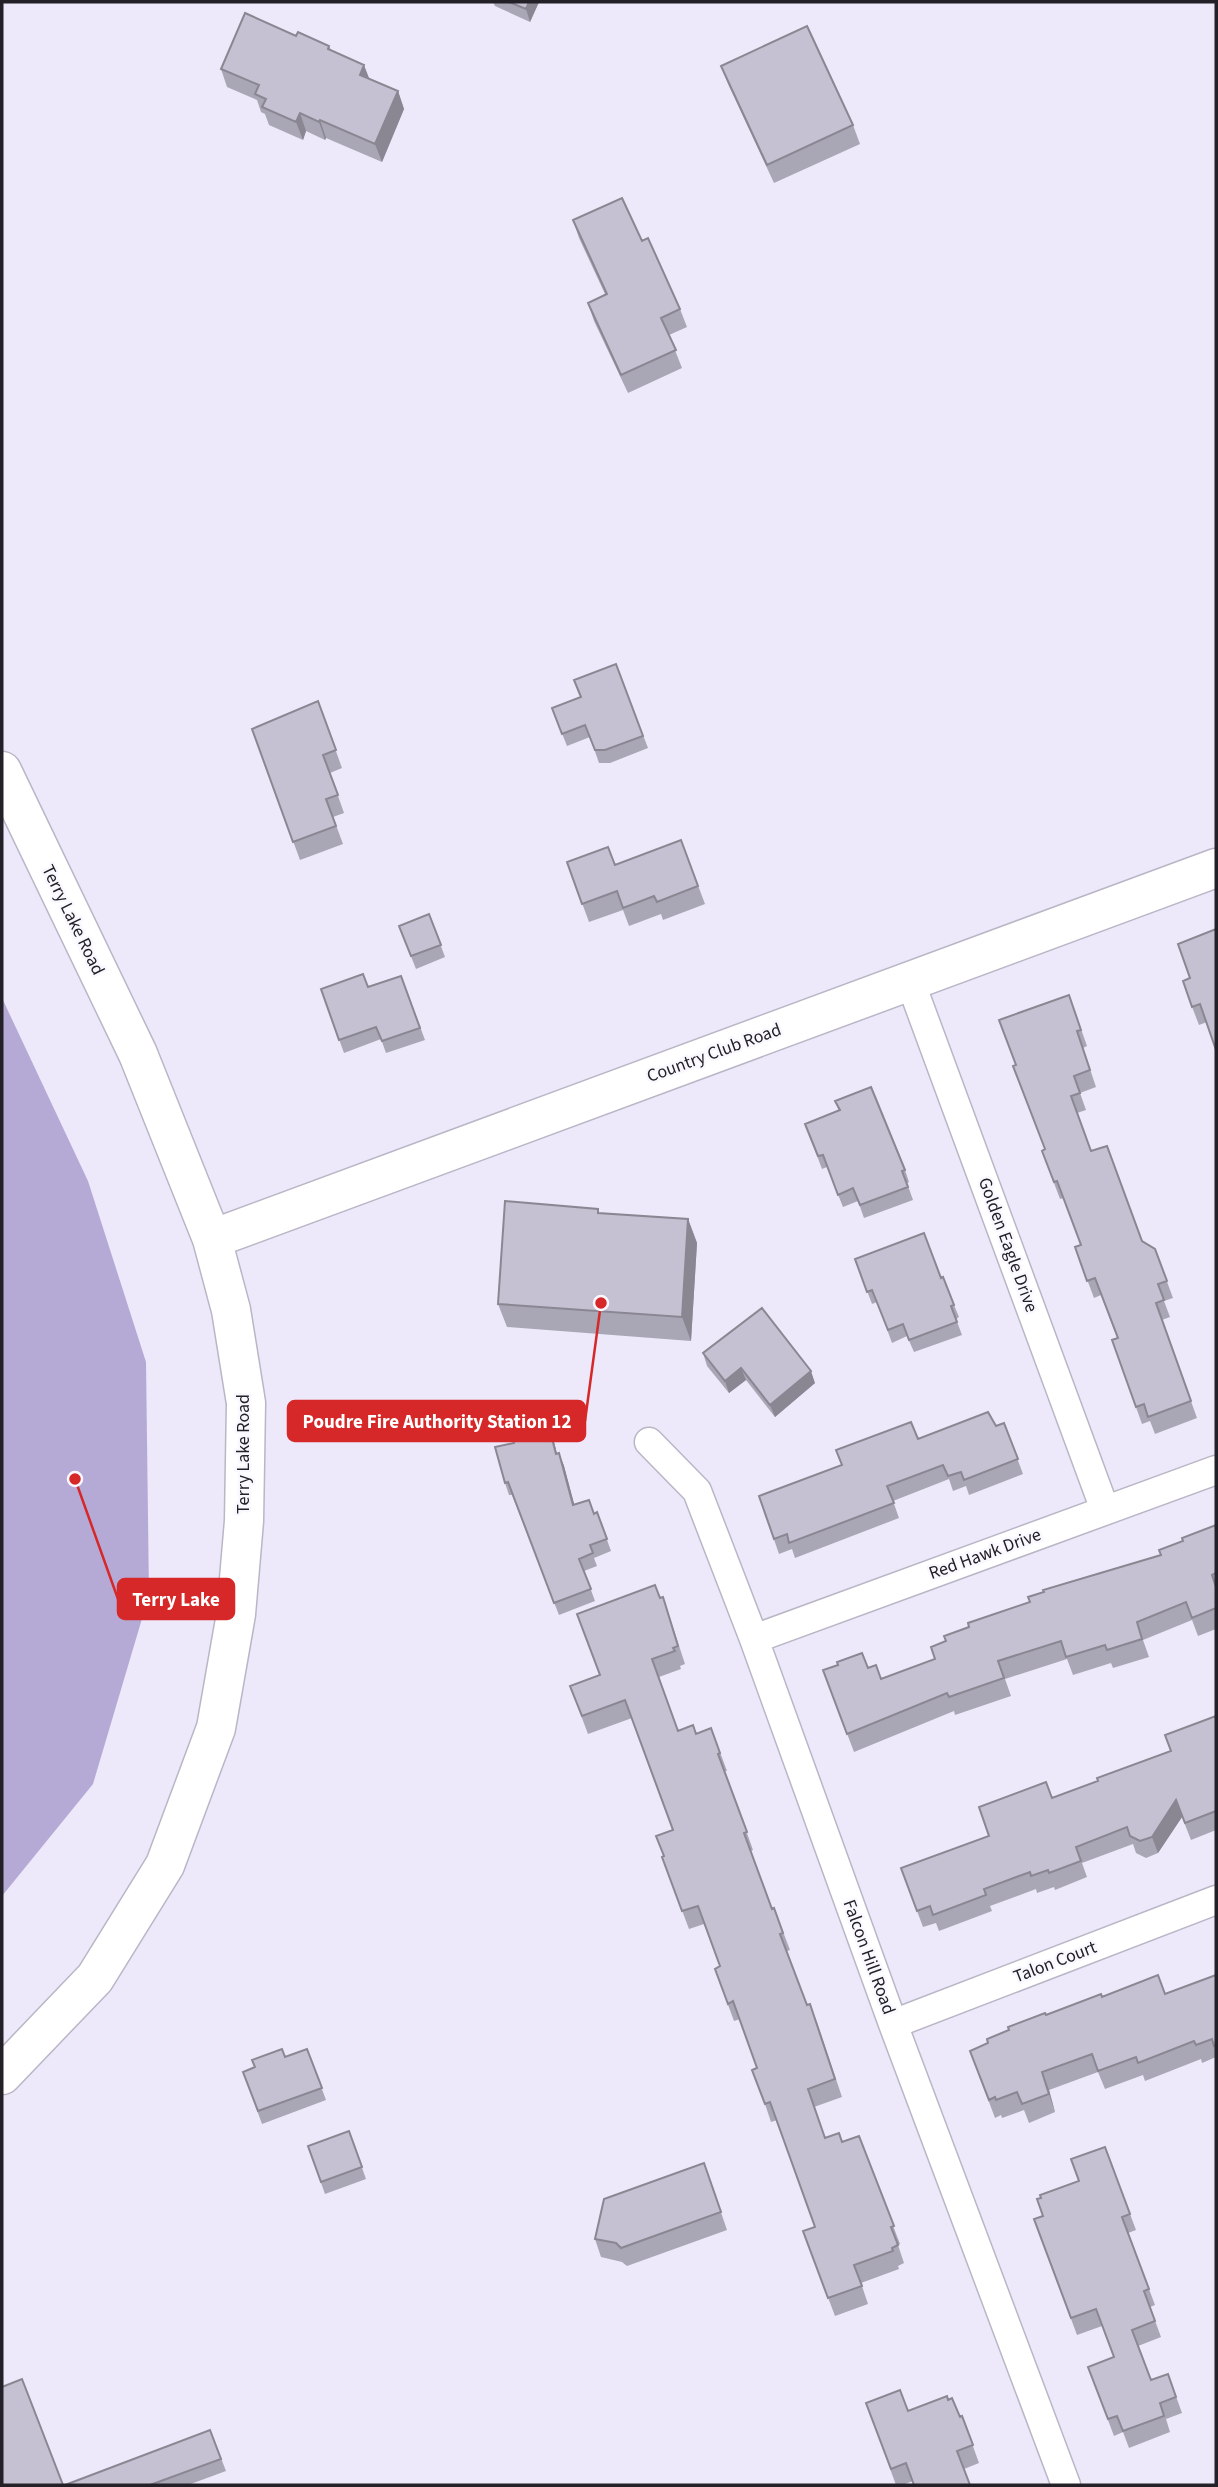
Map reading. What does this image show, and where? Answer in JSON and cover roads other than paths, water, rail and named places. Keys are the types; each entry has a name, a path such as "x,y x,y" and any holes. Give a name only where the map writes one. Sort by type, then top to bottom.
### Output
{"main road":[{"name":"Terry Lake Road","path":"2,771 138,1054 212,1239 231,1310 246,1403 244,1521 236,1614 216,1727 165,1865 95,1978 2,2075"},
{"name":"Country Club Road","path":"212,1239 1216,868"}],"street":[{"name":"Golden Eagle Drive","path":"910,981 1105,1510"},
{"name":"Falcon Hill Road","path":"649,1443 697,1491 1066,2485"},
{"name":"Red Hawk Drive","path":"754,1639 1216,1470"},
{"name":"Talon Court","path":"893,2024 1216,1900"}],"place":[{"name":"Poudre Fire Authority Station 12","path":"601,1303"},
{"name":"Terry Lake","path":"75,1479"}]}
